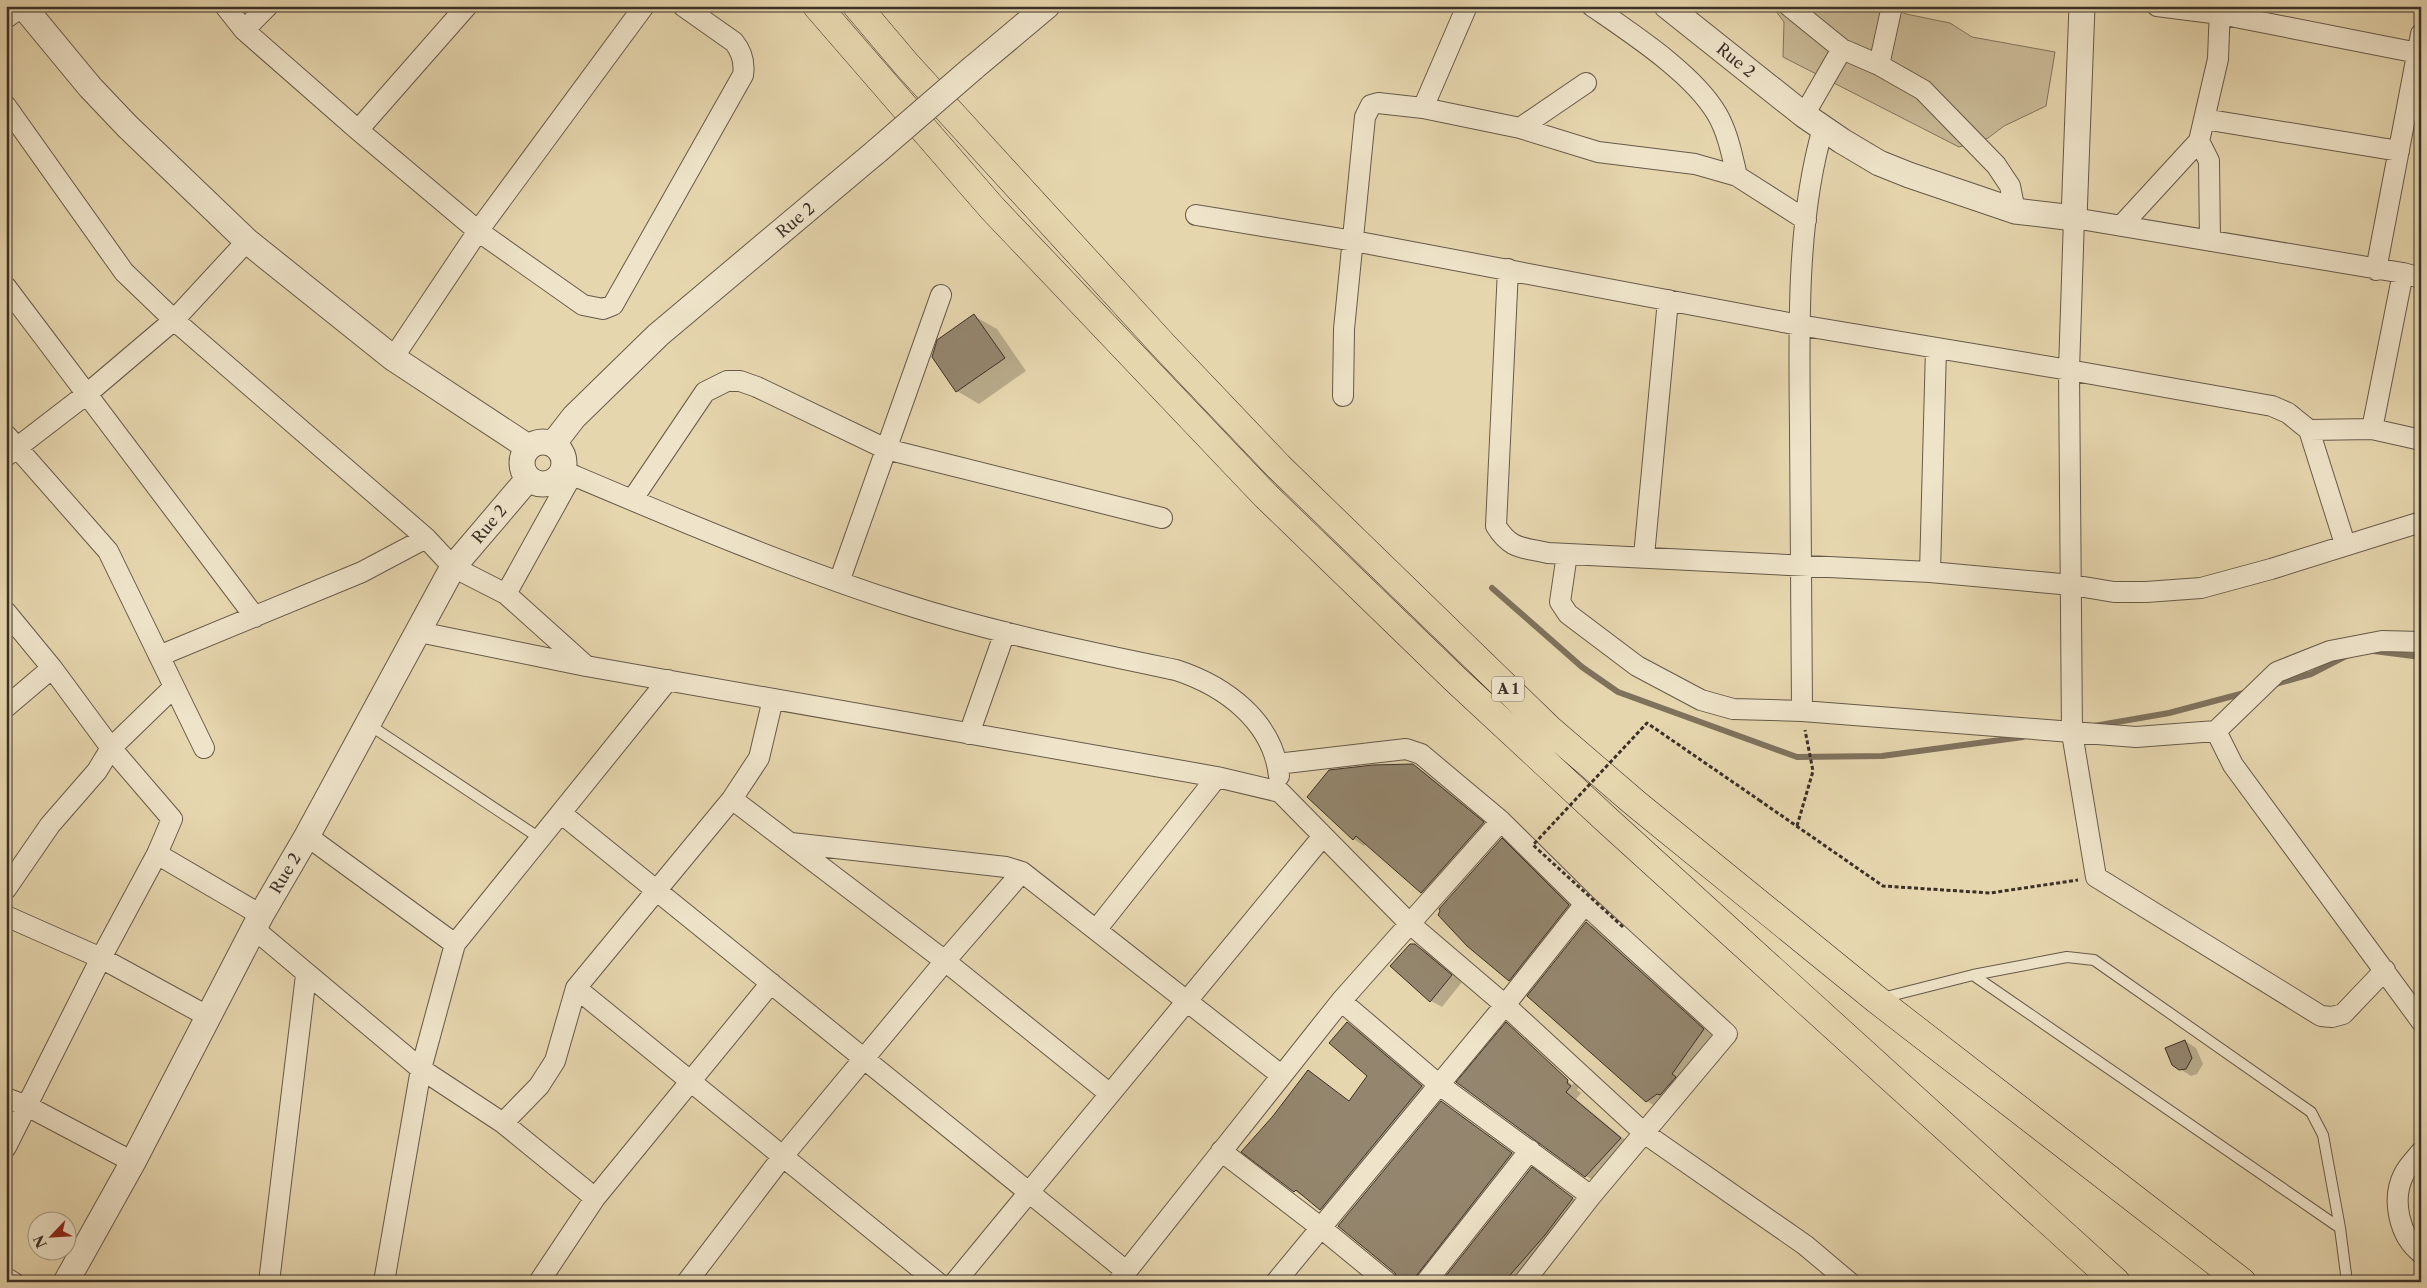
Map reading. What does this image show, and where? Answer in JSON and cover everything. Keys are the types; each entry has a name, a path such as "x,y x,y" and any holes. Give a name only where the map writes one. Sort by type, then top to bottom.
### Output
{"highway":[{"name":"A 1","path":"817,6 992,208 1266,496 1455,679 1608,822 2116,1282"},
{"name":"A 1","path":"857,6 907,66 1023,194 1279,467 1549,729 1634,803 1876,999 2242,1282"}],"street":[{"path":"6,18 23,6 90,87 127,126 247,241 393,358 528,447"},
{"path":"225,6 244,30 358,130 478,231 583,305 603,309 613,305 743,75 744,63 740,50 734,42 683,6"},
{"path":"244,30 268,6"},
{"path":"358,130 468,6"},
{"path":"393,358 478,231 644,6"},
{"name":"Rue 2","path":"553,444 574,417 658,335 1047,6"},
{"path":"1423,108 1467,6"},
{"path":"1592,6 1654,51 1707,98 1730,142 1737,176"},
{"name":"Rue 2","path":"1667,6 1813,121 1886,166 2015,211 2074,218"},
{"path":"1790,6 1842,49 1879,65 1923,90 1996,165 2010,186 2015,211"},
{"path":"1879,65 1892,6"},
{"path":"2082,6 2069,370 2072,733 2096,877 2321,1016 2332,1017 2343,1014 2385,970"},
{"path":"2157,6 2220,10 2420,43 2376,270"},
{"path":"2121,226 2199,141 2218,59 2220,10"},
{"path":"1802,711 1799,325 1812,164 1813,121 1842,49"},
{"path":"1520,128 1586,82"},
{"path":"1342,396 1344,330 1368,109 1371,105 1378,103 1423,108 1520,128 1598,152 1695,164 1737,176 1806,220"},
{"path":"6,106 124,272 174,320 426,538 453,567 506,594 586,666"},
{"path":"2204,119 2399,151"},
{"path":"2199,141 2209,161 2210,241"},
{"path":"1196,215 1354,240 1799,325 2272,406 2288,413 2309,430 2345,544"},
{"path":"2074,218 2412,276 2372,430"},
{"path":"204,748 108,551 10,446 88,393 174,320 247,241"},
{"path":"1508,269 1496,526 1504,538 1512,545 1548,553 1644,556 1930,572 2072,585 2114,592 2146,592 2202,588 2271,569 2345,544 2421,522"},
{"path":"6,288 88,393 255,617"},
{"path":"839,582 941,295"},
{"path":"1644,556 1668,300"},
{"path":"1930,572 1936,348"},
{"path":"632,500 705,392 727,381 740,381 757,387 886,449 1162,518"},
{"path":"2309,430 2372,430 2421,440"},
{"path":"506,594 567,473 560,451 553,444 543,441 528,447 522,459 522,466 528,479 534,483 548,484 567,473"},
{"path":"567,473 839,582 902,604 1005,632 1176,670 1200,678 1241,704 1268,740 1277,764 1280,792"},
{"name":"Rue 2","path":"66,1282 133,1162 257,922 307,836 453,567 528,479"},
{"path":"159,656 362,572 426,538"},
{"path":"1567,554 1560,602 1568,614 1637,666 1714,705 1733,709 1802,711 2136,737 2216,732 2276,672 2330,651 2382,641 2421,642"},
{"path":"6,612 52,668 111,748 172,819 157,854 101,958 6,1147"},
{"path":"419,632 586,666 1217,777 1280,792 1408,923 1504,1005 1644,1133 1805,1245 1849,1282"},
{"path":"969,734 1005,632"},
{"path":"6,707 52,668"},
{"path":"384,1282 421,1069 455,944 562,814 668,680"},
{"path":"6,889 50,825 97,771 111,748 174,687"},
{"path":"503,1123 539,1086 555,1061 576,988 732,799 759,758 773,699"},
{"path":"2216,732 2233,764 2421,1021"},
{"path":"1277,764 1406,749 1421,754 1501,821 1585,904 1727,1034 1590,1196 1524,1282"},
{"path":"1096,930 1217,777"},
{"path":"732,799 945,961 1110,1094"},
{"path":"562,814 1029,1192 1122,1276 1341,1001 1408,923 1501,821"},
{"path":"307,836 455,944"},
{"path":"955,1282 1323,836"},
{"path":"791,843 1006,867 1022,872 1281,1075"},
{"path":"157,854 257,922 306,975 421,1069 503,1123 595,1198"},
{"path":"687,1282 783,1156 945,961 1022,872"},
{"path":"1276,1282 1585,904"},
{"path":"6,916 101,958 209,1017"},
{"path":"269,1282 306,975"},
{"path":"538,1282 595,1198 771,983"},
{"path":"576,988 937,1282"},
{"path":"1341,1001 1437,1083 1590,1196"},
{"path":"6,1098 28,1106 133,1162"},
{"path":"1426,1282 1530,1150"},
{"path":"1221,1151 1320,1227 1387,1282"},
{"path":"2421,1152 2404,1174 2398,1192 2398,1215 2406,1234 2421,1253"},
{"path":"6,1278 13,1282"}],"lane":[{"path":"368,724 541,839"},
{"path":"1876,999 1973,975 2068,957 2094,960 2311,1112 2323,1135 2340,1228 2347,1282"},
{"path":"1973,975 2340,1228"}],"path":[{"path":"1797,826 1813,771 1802,711"},
{"path":"1623,927 1533,845 1647,723 1883,886 1990,893 2096,877"}],"shaded area":[{"path":"1772,6 1887,6 1906,14 1950,23 1972,37 2055,52 2046,106 2004,126 1988,138 1959,147 1783,57 1784,22"}],"building":[{"path":"974,314 1005,358 956,392 932,357 937,340"},
{"path":"1413,764 1484,822 1421,893 1356,836 1353,840 1307,797 1329,770 1373,765"},
{"path":"1502,838 1569,905 1509,981 1467,946 1438,915 1439,909"},
{"path":"1586,922 1704,1029 1672,1074 1676,1077 1660,1095 1657,1094 1646,1102 1527,996"},
{"path":"1410,944 1415,944 1452,975 1430,1002 1390,966"},
{"path":"1347,1022 1422,1086 1320,1210 1296,1190 1294,1192 1241,1152 1273,1116 1308,1070 1349,1101 1367,1076 1329,1043"},
{"path":"1506,1022 1568,1080 1567,1083 1571,1086 1566,1092 1621,1138 1585,1177 1456,1082"},
{"path":"2185,1040 2192,1058 2186,1069 2179,1070 2172,1065 2165,1048"},
{"path":"1441,1101 1512,1153 1417,1275 1414,1282 1399,1282 1395,1273 1338,1226"},
{"path":"1532,1167 1573,1198 1545,1235 1504,1282 1441,1282"}],"waterway":[{"path":"1492,588 1582,667 1618,692 1797,757 1882,756 2023,737"},
{"path":"2374,651 2421,657"},
{"path":"2272,685 2311,674 2348,655"},
{"path":"2094,726 2169,713 2248,692"}]}
